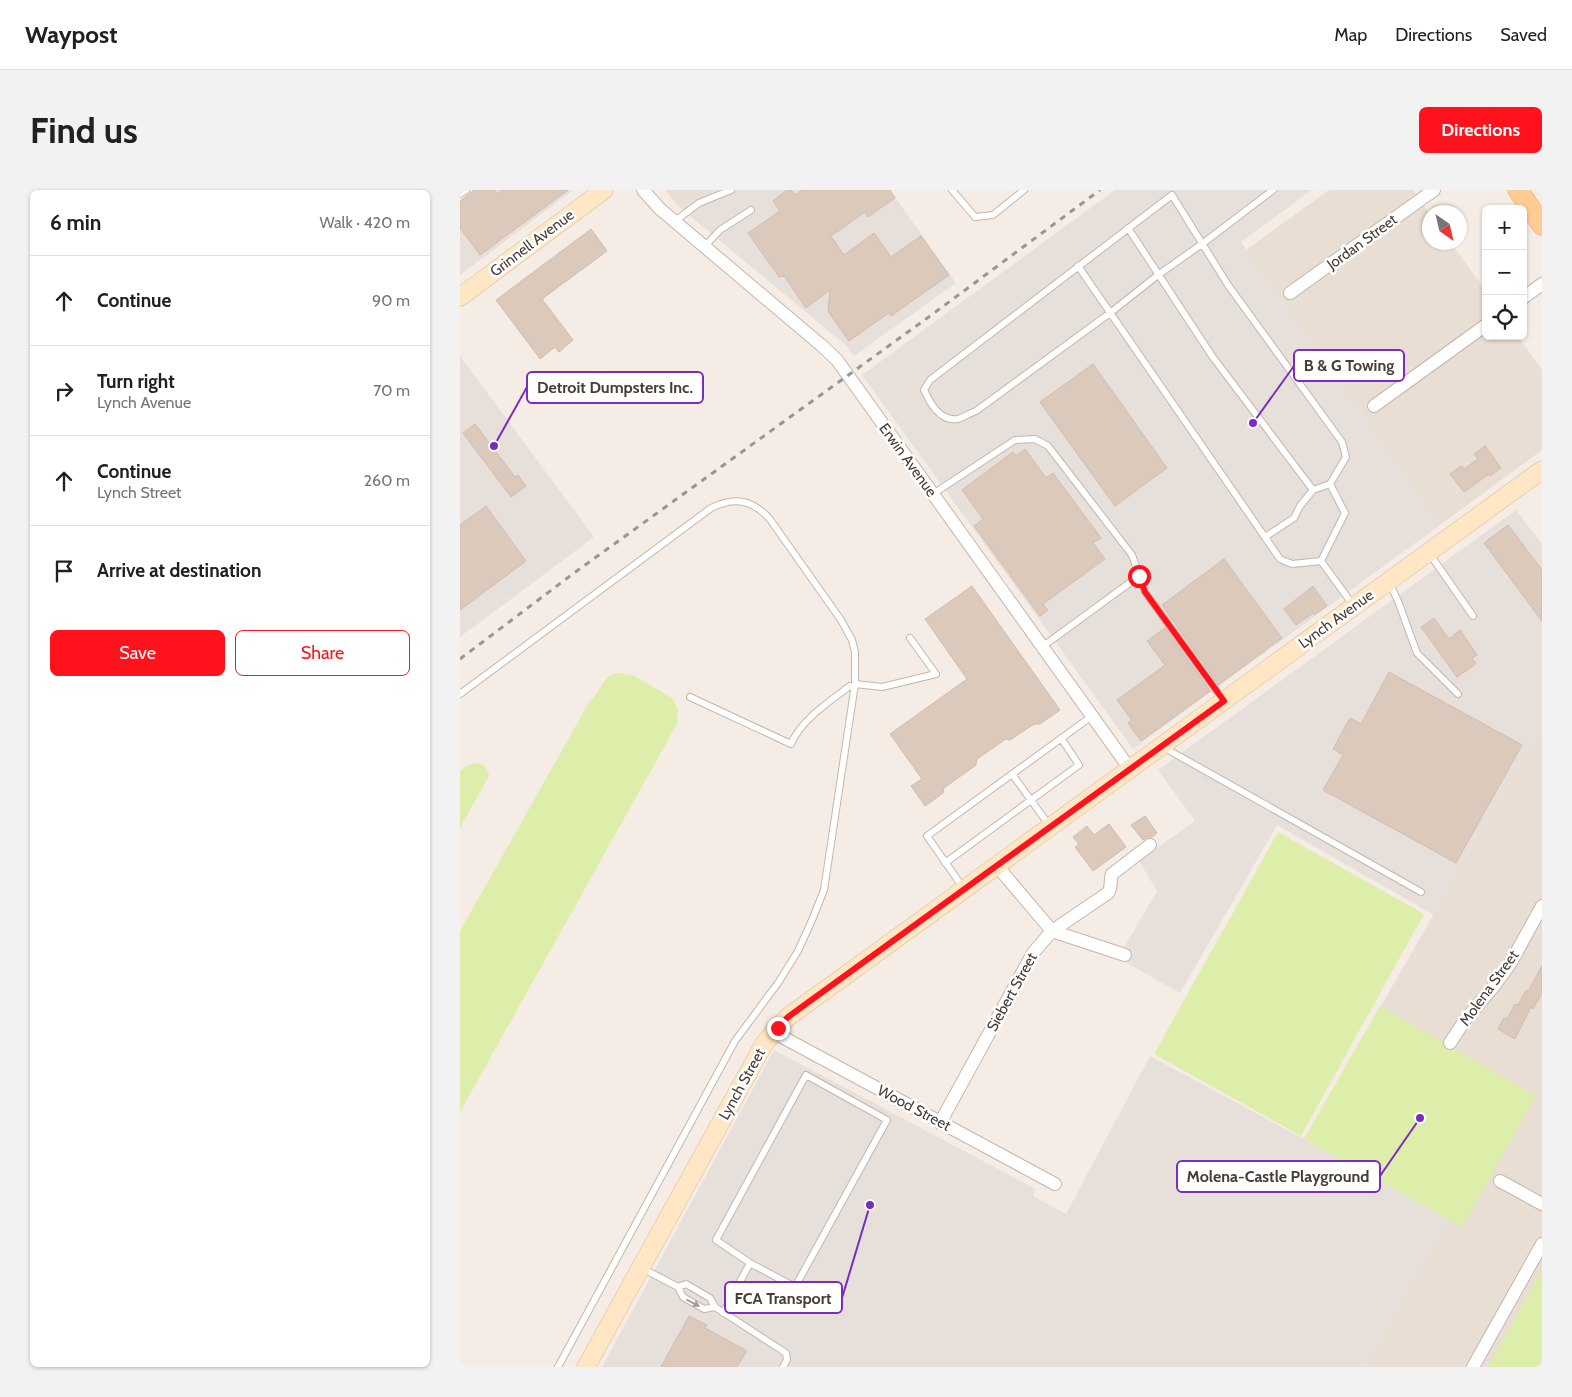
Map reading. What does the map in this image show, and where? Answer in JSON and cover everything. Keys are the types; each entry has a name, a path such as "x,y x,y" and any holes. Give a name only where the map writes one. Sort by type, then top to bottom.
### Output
{"main road":[{"path":"1521,191 1542,225"}],"street":[{"name":"Grinnell Avenue","path":"460,297 604,190"},
{"name":"Erwin Avenue","path":"643,190 675,221 837,360 1130,770"},
{"name":"Jordan Street","path":"1290,293 1434,190"},
{"path":"1527,295 1542,284"},
{"path":"1374,406 1482,328"},
{"name":"Lynch Avenue","path":"1130,770 1542,470"},
{"name":"Lynch Street","path":"586,1367 764,1044 773,1032 788,1017 1130,770"},
{"name":"Siebert Street","path":"940,1122 1032,953 1052,931 1108,893 1112,874 1150,845"},
{"path":"997,866 1052,931 1125,955"},
{"name":"Molena Street","path":"1450,1043 1465,1020 1510,964 1542,906"},
{"name":"Wood Street","path":"773,1032 1055,1184"},
{"path":"1500,1181 1542,1204"},
{"path":"1473,1367 1542,1244"}],"lane":[{"path":"460,194 466,190"},
{"path":"675,221 699,203 731,190"},
{"path":"952,190 975,217 993,215 1024,190"},
{"path":"1178,190 930,380 924,390 932,407 943,416 956,419 976,411 1110,313 1158,274 1202,244 1274,190"},
{"path":"1172,195 1228,285 1342,442 1346,457 1330,484 1313,490 1300,506 1294,518 1265,537"},
{"path":"704,246 720,230 751,210"},
{"path":"1128,228 1212,356 1313,490"},
{"path":"1078,266 1280,559 1292,564 1321,561"},
{"path":"933,494 1015,440 1035,439 1048,446 1132,555 1145,592 1224,701"},
{"path":"1321,561 1345,513 1330,484"},
{"path":"460,694 711,508 733,501 744,501 759,508 769,518 841,620 852,640 855,652 856,684 824,890 812,920 798,951 778,983 735,1041 558,1367"},
{"path":"1428,552 1473,616"},
{"path":"1321,561 1354,606"},
{"path":"1042,647 1139,576"},
{"path":"1388,581 1398,601 1417,653 1458,694"},
{"path":"690,697 790,744 800,729 820,709 850,686 856,684 882,687 936,674 910,638"},
{"path":"964,890 927,836 1092,716"},
{"path":"945,863 1079,765 1061,738"},
{"path":"1162,746 1421,892"},
{"path":"1012,774 1050,827"},
{"path":"806,1075 887,1120 795,1287 750,1263 716,1240 806,1075"},
{"path":"723,1313 750,1263"},
{"path":"641,1268 678,1287 683,1297 704,1309 715,1307"},
{"path":"678,1287 686,1284 710,1298 715,1307 723,1313 786,1353 787,1360 783,1367"}],"shaded area":[{"path":"478,190 573,190 460,275 460,203"},
{"path":"665,190 709,190 677,205"},
{"path":"709,190 890,190 956,283 854,356 848,347 677,205"},
{"path":"1115,190 1312,190 1241,242 1440,525 1133,749 862,375"},
{"path":"1329,190 1413,190 1423,205 1422,250 1456,250 1482,286 1482,340 1521,340 1542,370 1542,450 1440,525 1246,250"},
{"path":"460,356 594,537 460,637"},
{"path":"1516,510 1542,544 1542,727 1434,915 1277,825 1180,993 1118,958 1157,891 1139,861 1195,821 1158,770"},
{"path":"1542,727 1542,1367 1366,1367 1447,1220 1304,1139"},
{"path":"774,1050 1036,1189 1033,1196 1066,1214 1150,1056 1304,1139 1448,1220 1366,1367 602,1367"}],"green space":[{"path":"618,673 633,675 672,698 678,709 677,724 460,1112 460,931 591,699 607,678"},
{"path":"476,763 485,767 489,776 460,828 460,771"},
{"path":"1278,832 1424,914 1301,1136 1154,1054"},
{"path":"1380,1006 1536,1096 1462,1227 1304,1139"},
{"path":"1542,1270 1542,1367 1488,1367"}],"building":[{"path":"474,190 494,190 497,194 502,190 568,190 480,255 460,228 460,201"},
{"path":"787,190 791,190 795,195 802,190 890,190 895,198 868,217 865,212 831,236 844,255 874,233 891,257 921,236 949,275 891,316 889,313 849,341 828,311 830,290 806,308 784,276 779,277 748,233 780,211 773,201"},
{"path":"591,229 607,251 542,299 573,340 559,352 555,347 540,359 496,300"},
{"path":"1093,364 1167,468 1115,506 1040,402"},
{"path":"475,424 515,477 518,475 526,486 511,497 463,433"},
{"path":"1485,446 1501,468 1464,492 1450,474 1461,466 1464,469 1478,459 1474,454"},
{"path":"1025,449 1046,478 1053,473 1101,538 1093,543 1105,559 1043,604 1048,610 1040,616 974,526 983,519 962,490 1013,452 1016,456"},
{"path":"486,506 526,561 460,610 460,525"},
{"path":"1508,525 1542,570 1542,621 1484,543"},
{"path":"1224,559 1282,638 1218,685 1162,605"},
{"path":"972,586 1060,710 1040,724 1034,724 1010,740 1006,739 977,759 976,765 944,788 943,793 925,806 911,786 922,779 890,734 967,679 925,619"},
{"path":"1313,586 1327,606 1296,625 1284,609"},
{"path":"1434,618 1449,639 1460,630 1477,655 1472,658 1476,664 1457,677 1421,627"},
{"path":"1165,628 1210,691 1141,741 1128,723 1132,720 1117,700 1165,665 1147,641"},
{"path":"1389,672 1522,745 1456,863 1323,790 1343,755 1333,749 1350,718 1361,724"},
{"path":"1145,816 1157,833 1143,840 1131,825"},
{"path":"1109,824 1126,847 1093,871 1075,847 1079,844 1073,837 1087,826 1094,835"},
{"path":"1542,966 1542,993 1533,1009 1531,1007 1515,1039 1498,1029 1504,1018 1507,1019 1515,1004 1518,1005 1526,990 1528,991"},
{"path":"689,1316 707,1325 705,1328 747,1351 737,1367 661,1367"}],"railway":[{"path":"460,659 574,573 926,319 1100,190"}],"place":[{"name":"B & G Towing","path":"1253,423"},
{"name":"Detroit Dumpsters Inc.","path":"494,446"},
{"name":"Molena-Castle Playground","path":"1420,1118"},
{"name":"FCA Transport","path":"870,1205"}],"route":[{"path":"778,1028 788,1017 1224,701 1145,592 1139,576"}]}
